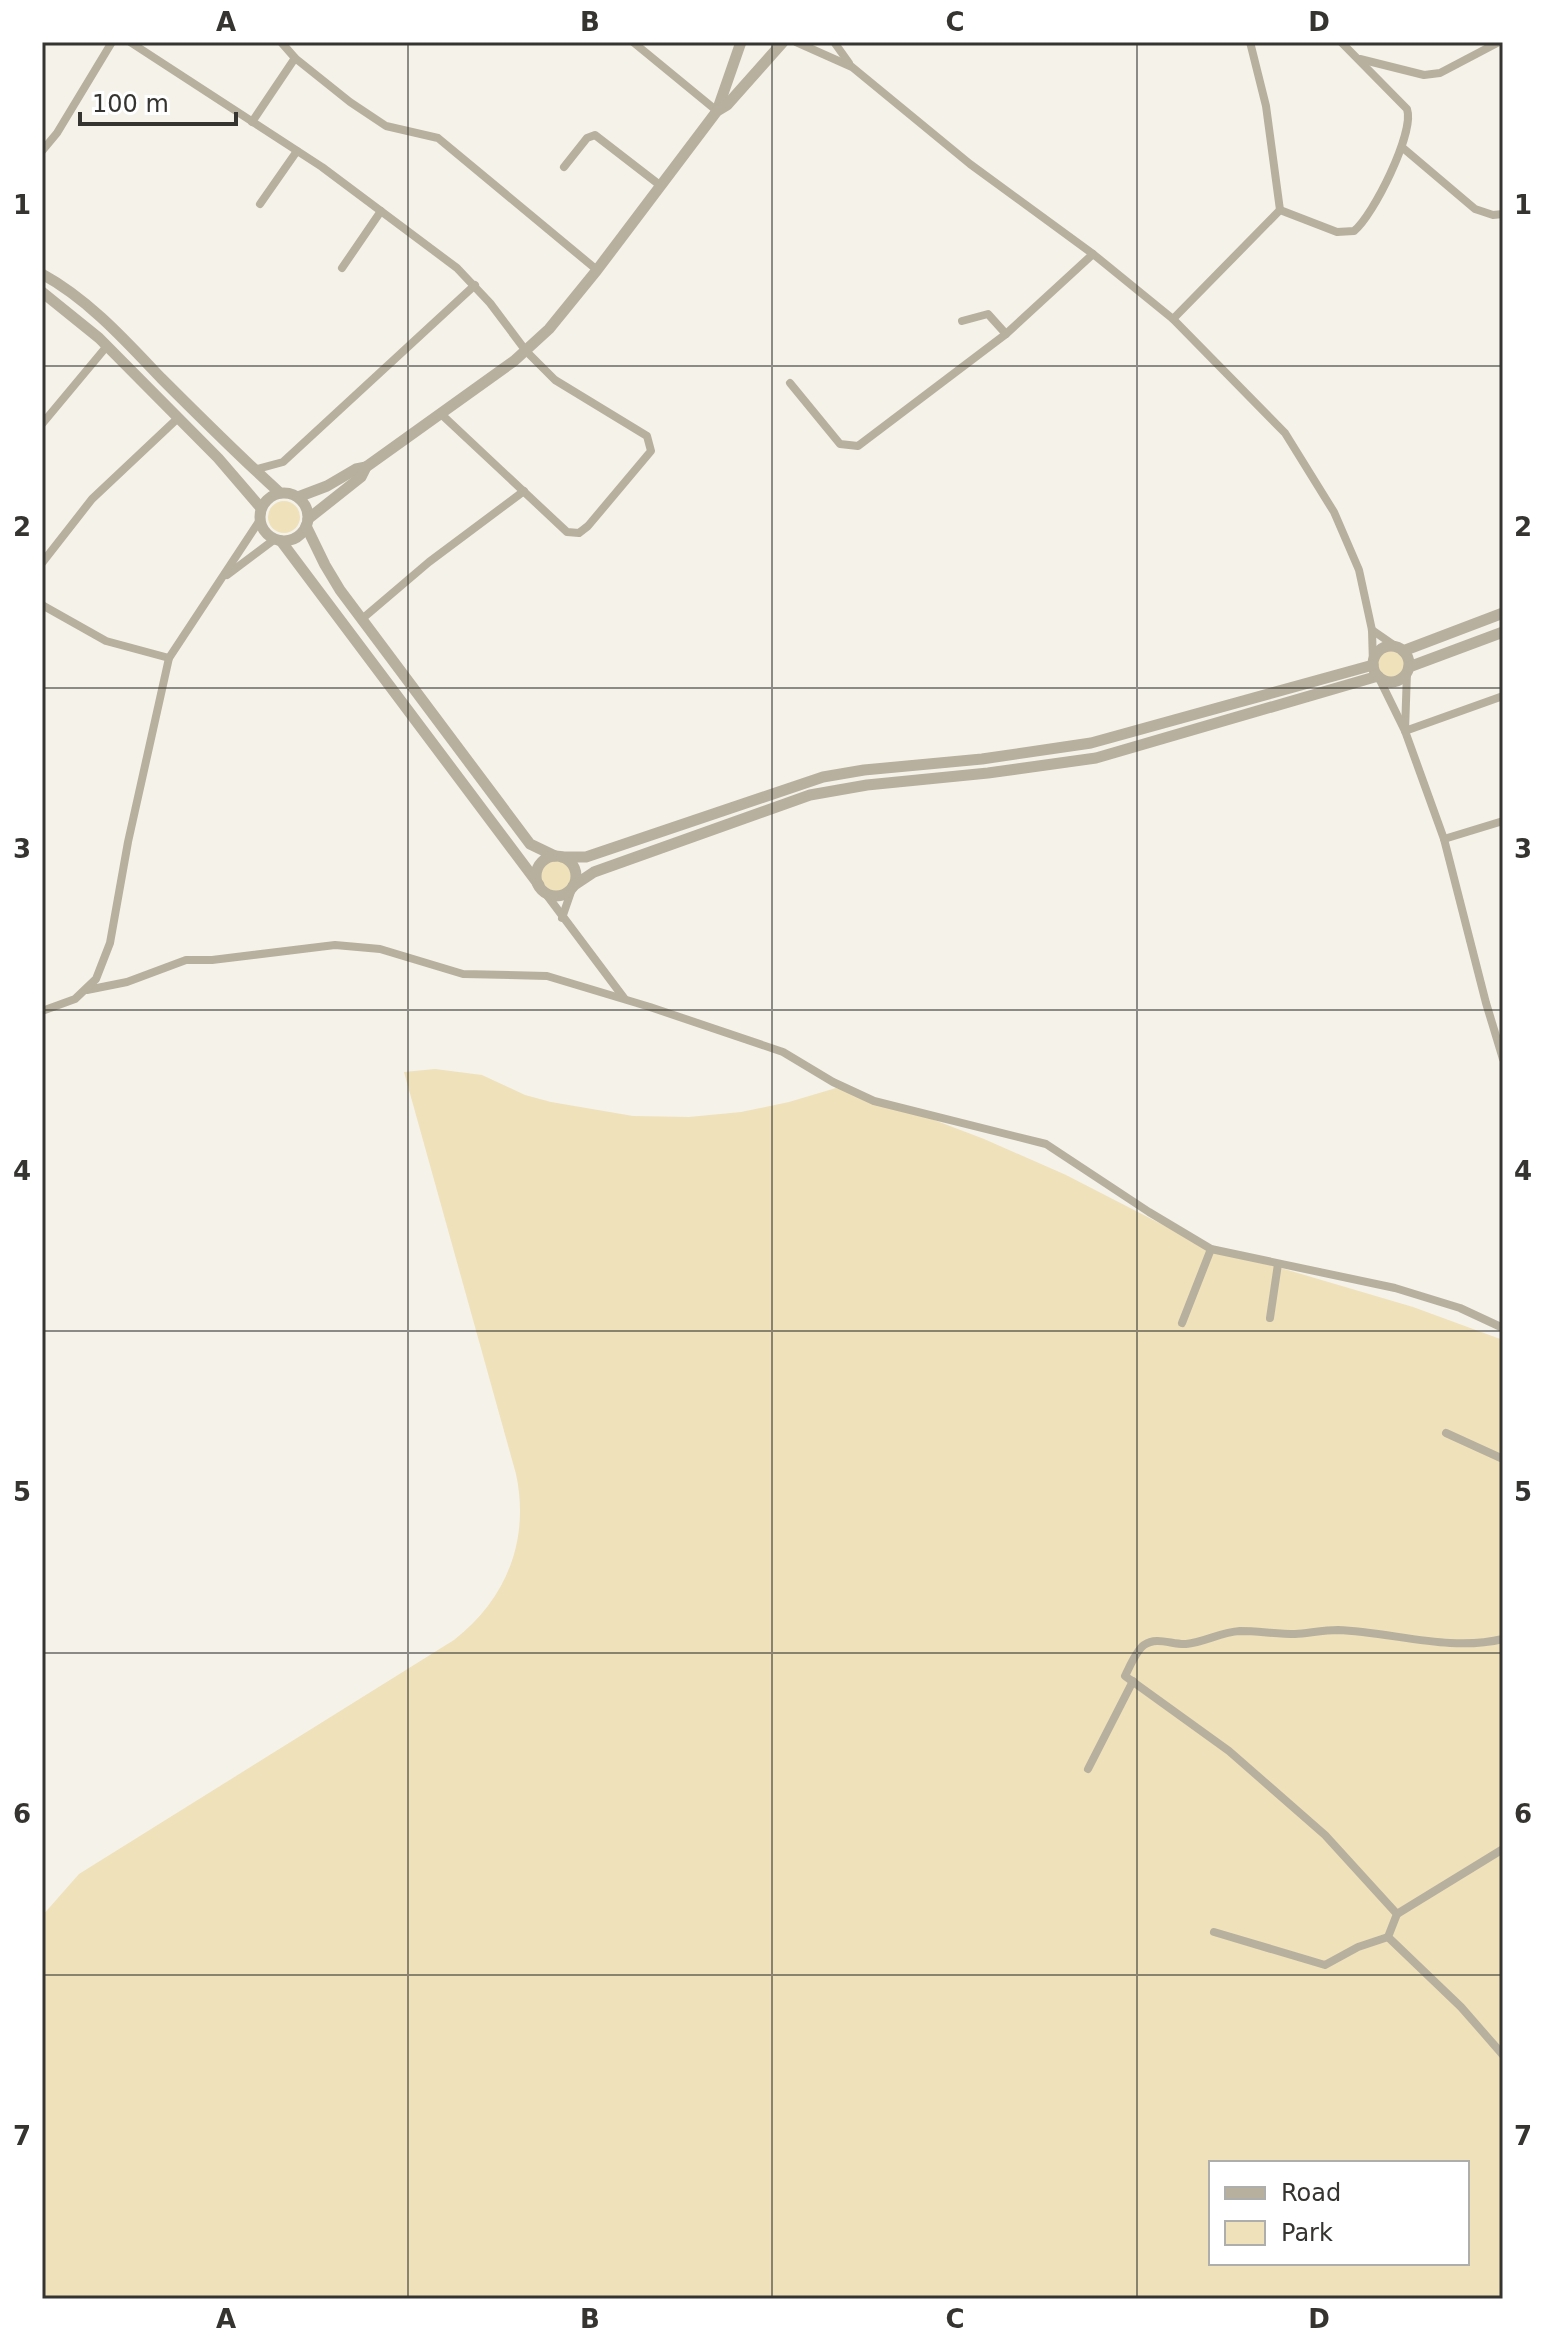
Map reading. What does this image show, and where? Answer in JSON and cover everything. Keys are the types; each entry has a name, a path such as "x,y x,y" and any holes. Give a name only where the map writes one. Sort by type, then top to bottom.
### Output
{"street":[{"path":"42,151 66,119 112,42"},
{"path":"130,42 297,151 457,268 475,285 526,351 555,380 647,436 652,445 649,456 588,526 579,533 567,532 441,414"},
{"path":"281,42 295,58 386,126 438,138 597,270"},
{"path":"633,42 717,111"},
{"path":"42,274 61,284 110,326 280,493 298,497 366,467 526,351 559,317 597,270 717,111 741,42"},
{"path":"717,111 727,105 783,42"},
{"path":"796,42 852,67"},
{"path":"834,42 852,67 970,164 1093,254 1173,319 1285,433 1310,471 1334,512 1365,586 1376,671 1405,731 1444,839 1503,1059"},
{"path":"1280,210 1337,232 1354,231 1377,199 1403,148 1409,120 1407,109 1341,42"},
{"path":"1360,59 1424,75 1457,66 1499,42"},
{"path":"1251,43 1268,120 1280,210"},
{"path":"252,122 295,58"},
{"path":"564,167 587,138 595,135 661,186"},
{"path":"1403,148 1475,209 1493,215 1503,214"},
{"path":"260,204 297,151"},
{"path":"1173,319 1280,210"},
{"path":"342,268 381,211"},
{"path":"790,383 840,444 852,447 863,442 1006,334 1093,254"},
{"path":"254,470 283,462 475,285"},
{"path":"42,292 107,346 178,418 261,514 265,532 278,540 625,999"},
{"path":"962,321 988,314 1006,334"},
{"path":"42,424 107,346"},
{"path":"42,563 92,499 178,418"},
{"path":"220,580 278,540 299,536 307,522 361,477 366,467"},
{"path":"362,619 429,562 524,491"},
{"path":"42,1011 75,999 96,979 110,943 128,842 169,658 269,498 280,493"},
{"path":"298,497 306,507 307,522 331,576 362,619 530,844 558,856 575,869 573,886 562,918"},
{"path":"43,607 106,641 169,658"},
{"path":"1376,671 1381,650 1386,647 1400,649 1503,613"},
{"path":"1372,630 1400,649 1409,661 1405,731"},
{"path":"1376,671 1383,680 1394,682 1408,669 1503,632"},
{"path":"1376,671 1096,758 867,785 810,795 594,872 560,895 541,888 536,879 543,861 558,856 586,857 823,777 1091,743 1376,671"},
{"path":"1405,731 1503,696"},
{"path":"1444,839 1503,821"},
{"path":"87,990 127,982 186,960 212,960 335,945 380,949 463,974 547,976 783,1052 833,1082 874,1101 1046,1144 1123,1196 1211,1249 1395,1288 1460,1308 1503,1328"},
{"path":"1182,1323 1211,1249"},
{"path":"1270,1318 1278,1264"},
{"path":"1446,1433 1503,1459"},
{"path":"1397,1914 1325,1835 1229,1751 1125,1676 1141,1647 1154,1641 1180,1645 1204,1642 1225,1633 1241,1631 1297,1634 1336,1630 1424,1641 1473,1643 1503,1639"},
{"path":"1088,1769 1133,1681"},
{"path":"1388,1937 1397,1914 1503,1849"},
{"path":"1214,1932 1325,1965 1358,1947 1388,1937"},
{"path":"1388,1937 1461,2007 1503,2055"}],"green space":[{"path":"284,501 295,506 300,517 295,528 284,533 273,528 268,517 273,506"},
{"path":"1391,650 1401,655 1406,665 1401,675 1391,680 1381,675 1376,665 1381,655"},
{"path":"556,860 567,865 572,876 567,887 556,892 545,887 540,876 545,865"},
{"path":"435,1069 482,1075 525,1095 633,1116 689,1117 741,1112 836,1088 908,1110 984,1139 1066,1175 1167,1227 1230,1253 1413,1307 1503,1340 1503,2299 42,2299 42,1916 79,1874 454,1640 472,1624 501,1587 517,1544 520,1498 516,1474 404,1072"}]}
